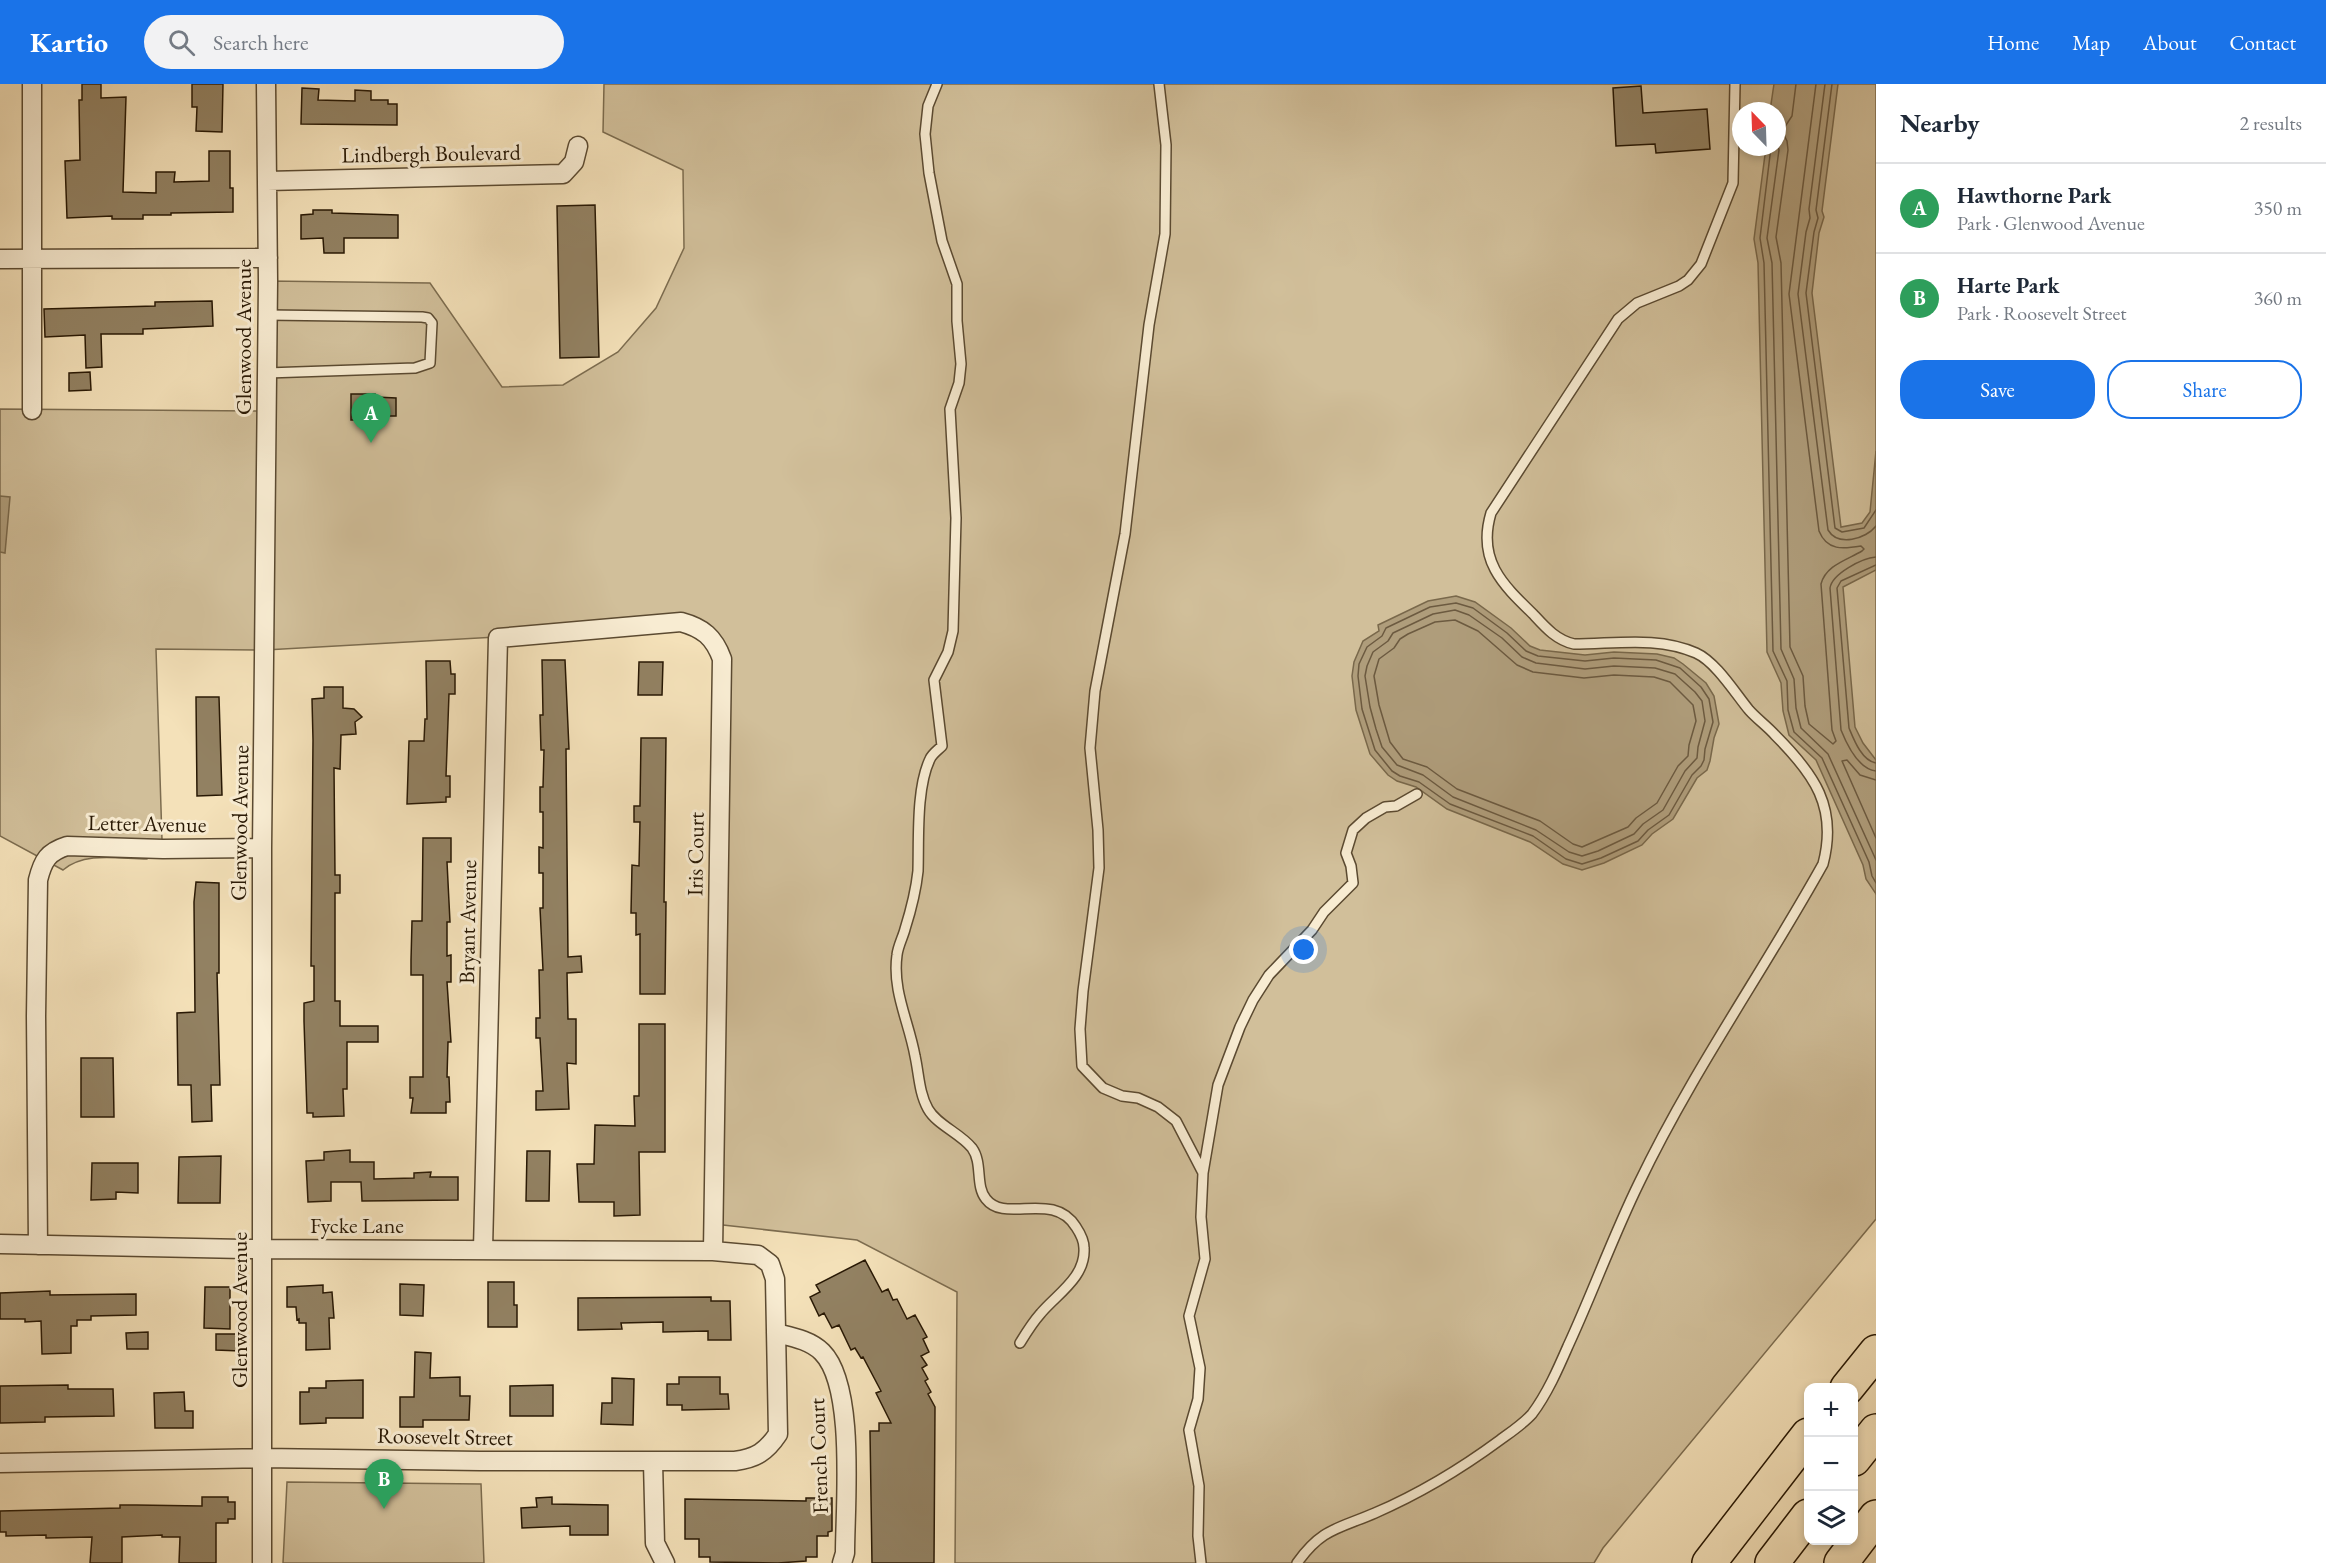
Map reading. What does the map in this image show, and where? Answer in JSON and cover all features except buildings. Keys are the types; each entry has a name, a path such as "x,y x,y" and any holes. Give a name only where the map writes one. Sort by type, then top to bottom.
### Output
{"highway":[{"path":"1850,1383 1876,1353"},
{"path":"1858,1454 1876,1431"},
{"path":"1709,1563 1807,1437"},
{"path":"1841,1563 1876,1517"},
{"path":"1773,1563 1804,1523"}],"street":[{"path":"32,84 32,410"},
{"name":"Glenwood Avenue","path":"262,1563 262,848 268,258 266,84"},
{"name":"Lindbergh Boulevard","path":"267,180 562,174 574,162 578,146"},
{"path":"0,259 268,258"},
{"name":"Iris Court","path":"539,634 681,622 708,633 717,645 722,659 713,1251"},
{"name":"Bryant Avenue","path":"483,1250 498,638 539,634"},
{"name":"Letter Avenue","path":"38,1245 36,1016 38,880 41,867 52,851 67,846 163,849 262,848"},
{"name":"Fycke Lane","path":"0,1245 713,1251"},
{"path":"713,1251 758,1255 770,1264 775,1279 776,1333"},
{"name":"Roosevelt Street","path":"0,1463 263,1458 653,1462 751,1459 770,1447 778,1434 776,1333"},
{"name":"French Court","path":"776,1333 803,1340 822,1352 834,1370 843,1399 846,1423 845,1553 842,1563"},
{"path":"653,1462 655,1543 665,1563"}],"lane":[{"path":"937,84 928,106 925,134 929,173 942,241 957,284 957,321 961,364 959,383 950,409 956,518 953,631 948,652 934,680 942,746 930,758 921,795 917,875 913,902 897,954 897,987 923,1095 929,1110 973,1150 980,1166 984,1198 993,1206 1004,1208 1050,1208 1069,1218 1081,1235 1084,1247 1082,1264 1074,1280 1041,1313 1020,1343"},
{"path":"1159,84 1166,145 1165,234 1149,325 1125,534 1095,691 1090,748 1098,830 1099,868 1080,1029 1082,1066 1103,1088 1122,1096 1138,1098 1158,1107 1176,1121 1203,1173"},
{"path":"1297,1563 1322,1534 1384,1508 1471,1461 1531,1415 1563,1358 1608,1248 1639,1182 1725,1024 1749,990 1822,864 1827,847 1826,813 1823,799 1814,779 1780,740 1756,718 1706,659 1691,651 1656,642 1574,645 1565,642 1551,632 1503,584 1487,547 1488,523 1491,513 1618,319 1637,303 1679,286 1688,280 1701,264 1733,183 1735,84"},
{"path":"267,315 422,317 428,318 432,323 430,363 424,366 267,373"},
{"path":"1201,1563 1198,1536 1199,1486 1189,1430 1198,1399 1200,1368 1189,1316 1205,1259 1201,1217 1203,1173 1218,1085 1253,1000 1269,975 1312,930 1324,912 1353,883 1351,866 1346,853 1353,830 1366,818 1385,807 1396,806 1417,794"}],"shaded area":[{"path":"604,84 1876,84 1876,1219 1603,1548 1594,1563 955,1563 957,1292 857,1240 714,1224 722,659 695,626 265,650 156,649 162,840 147,859 92,858 72,864 63,870 0,836 0,409 267,411 268,281 430,283 502,387 563,385 618,352 656,308 684,248 683,170 603,132"},
{"path":"287,1482 481,1484 484,1563 283,1563"}],"water":[{"path":"1774,84 1838,84 1822,211 1824,217 1819,233 1812,293 1841,527 1862,523 1870,512 1876,451 1876,570 1843,587 1855,727 1863,743 1876,760 1876,894 1866,879 1863,865 1816,760 1789,735 1783,711 1781,683 1767,652 1758,263 1754,239 1765,156 1786,156 1786,102 1771,102"},
{"path":"0,496 10,497 5,553 0,552"},
{"path":"1456,596 1475,602 1511,628 1530,646 1540,650 1585,655 1614,652 1657,654 1674,658 1706,683 1714,696 1719,724 1707,770 1697,778 1673,819 1652,834 1642,845 1604,863 1582,870 1563,864 1530,842 1447,809 1416,787 1397,781 1388,775 1370,754 1356,710 1352,676 1354,662 1363,641 1379,631 1378,625 1428,601"}],"place":[{"name":"Hawthorne Park","path":"371,443"},
{"name":"Harte Park","path":"384,1509"}]}
